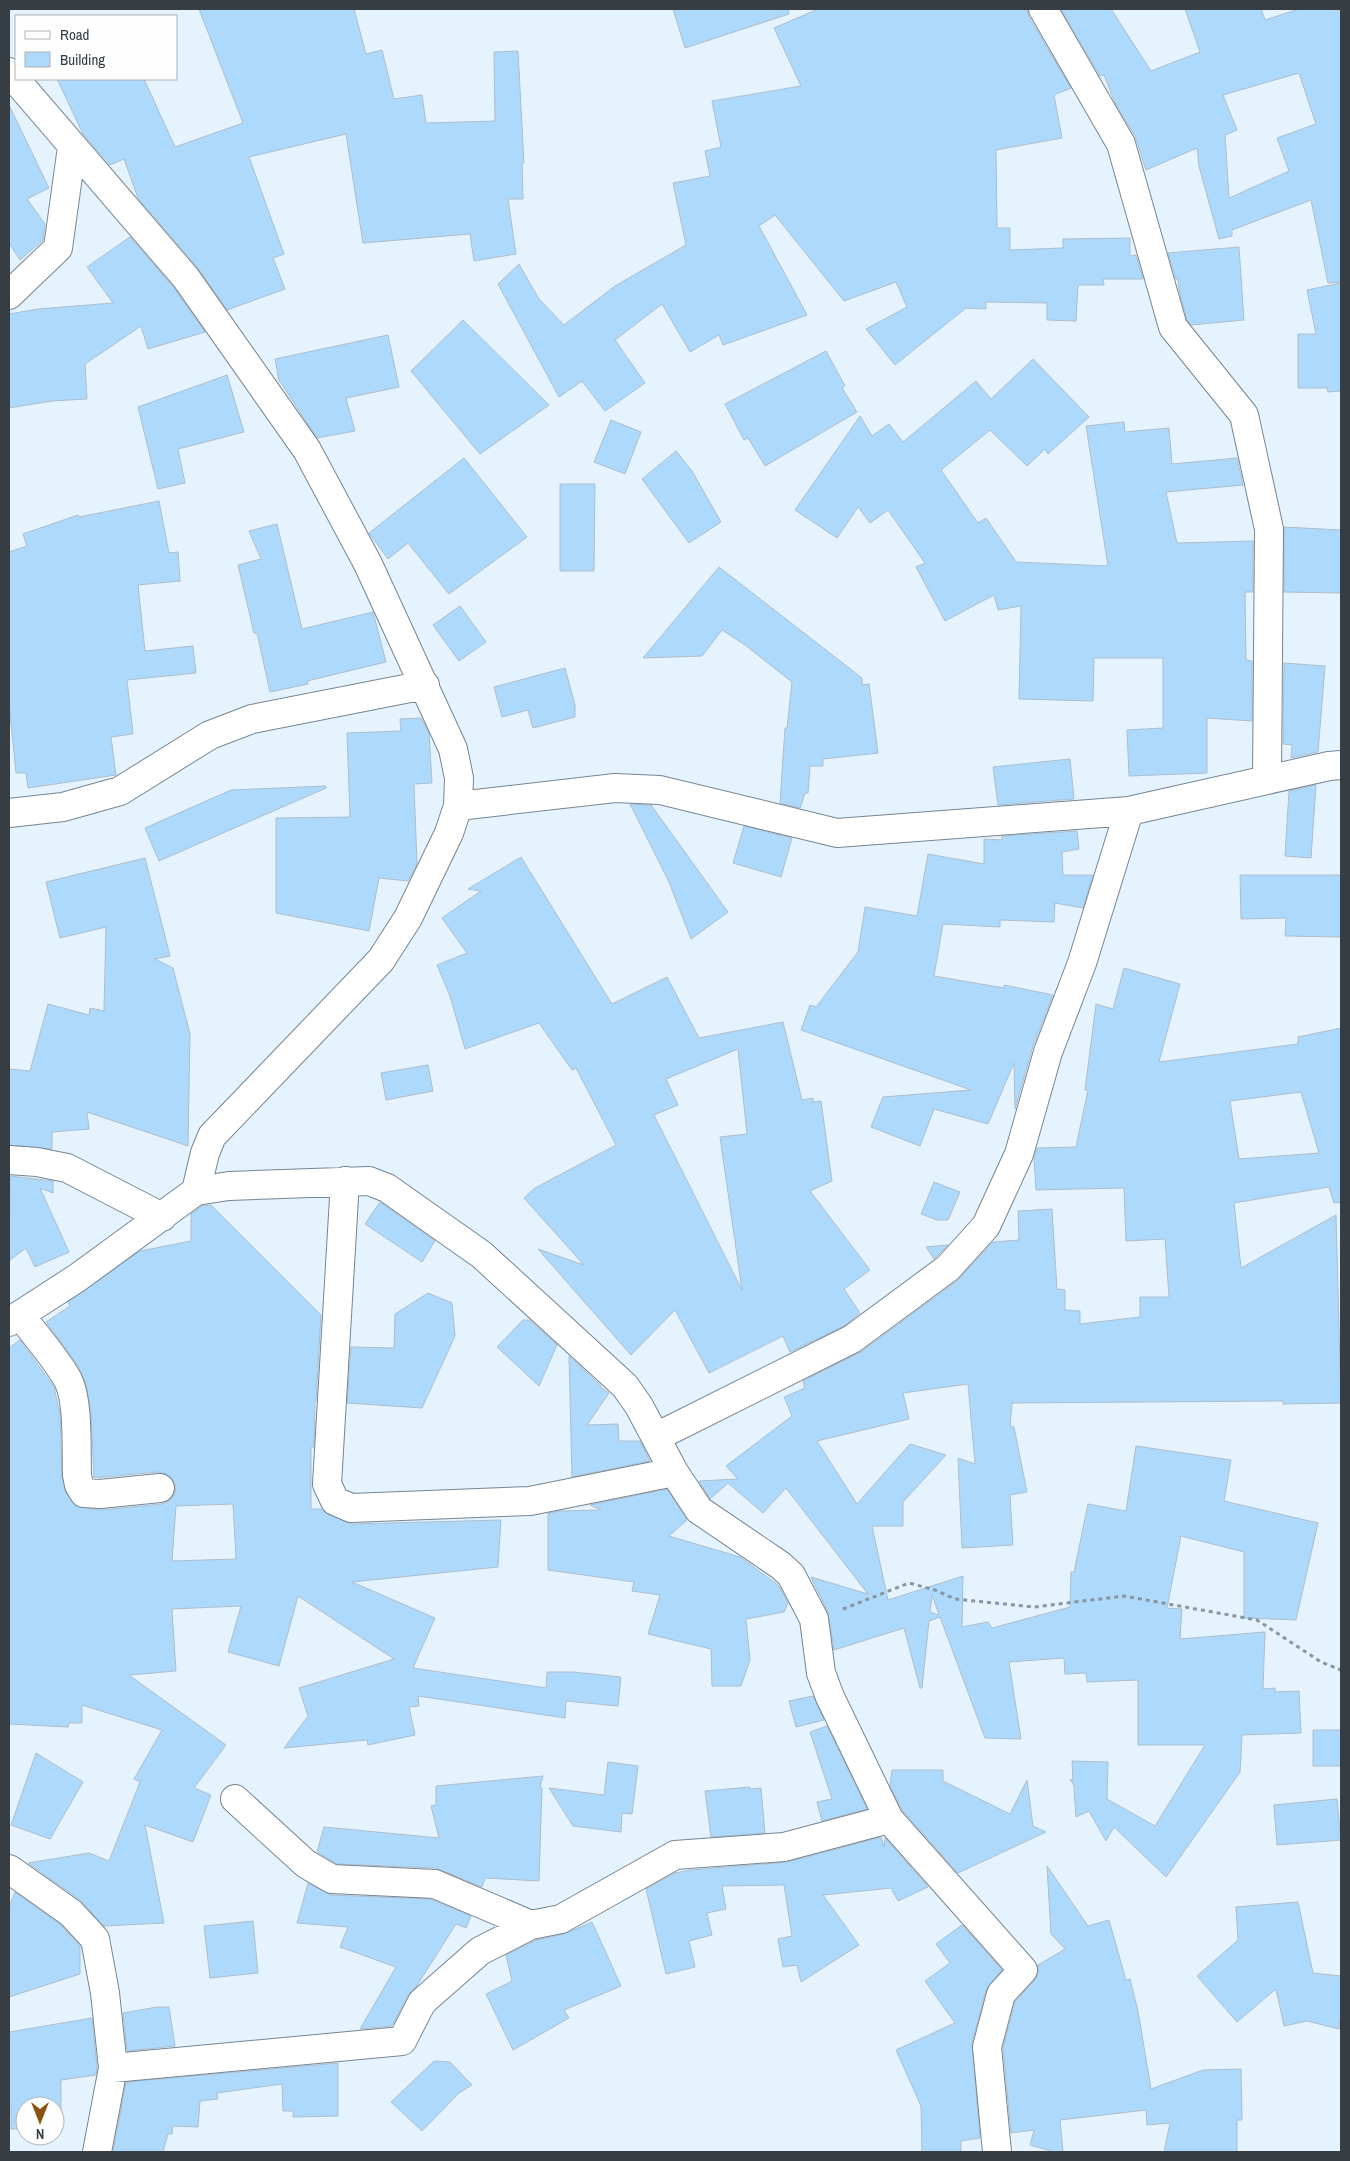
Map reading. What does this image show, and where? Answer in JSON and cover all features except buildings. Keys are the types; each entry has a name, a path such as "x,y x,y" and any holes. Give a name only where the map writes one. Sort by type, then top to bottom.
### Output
{"street":[{"path":"1043,9 1121,144 1173,327 1244,415 1269,530 1267,780"},
{"path":"16,80 186,278 307,450 368,564 425,685 453,749 459,778 458,806 449,832 408,918 381,960 212,1136 205,1153 196,1191"},
{"path":"9,295 58,248 72,147"},
{"path":"9,813 63,807 120,791 210,735 252,720 425,685"},
{"path":"458,806 615,788 660,790 837,833 1129,811 1329,766 1341,765"},
{"path":"656,1437 852,1339 948,1268 986,1226 1018,1154 1048,1052 1082,963 1129,811"},
{"path":"9,1160 37,1162 67,1168 162,1217"},
{"path":"345,1180 327,1484 335,1500 351,1508 530,1500 674,1472"},
{"path":"160,1488 100,1494 84,1493 79,1485 77,1476 74,1403 71,1390 62,1372 15,1318 77,1278 196,1191 229,1186 345,1180 369,1181 386,1188 482,1255 625,1386 639,1406 674,1472 699,1510 780,1565 791,1575 814,1620 821,1673 830,1697 889,1819 1023,1970 1001,1994 987,2047 997,2152"},
{"path":"234,1799 306,1864 332,1879 435,1884 531,1926"},
{"path":"113,2068 402,2042 422,2002 480,1951 531,1926 561,1919 675,1855 784,1847 889,1819"},
{"path":"9,1869 71,1913 96,1939 105,1993 113,2068 96,2152"}],"path":[{"path":"814,1620 909,1583 935,1590 954,1599 1034,1607 1124,1596 1257,1620 1321,1662 1341,1670"}]}
